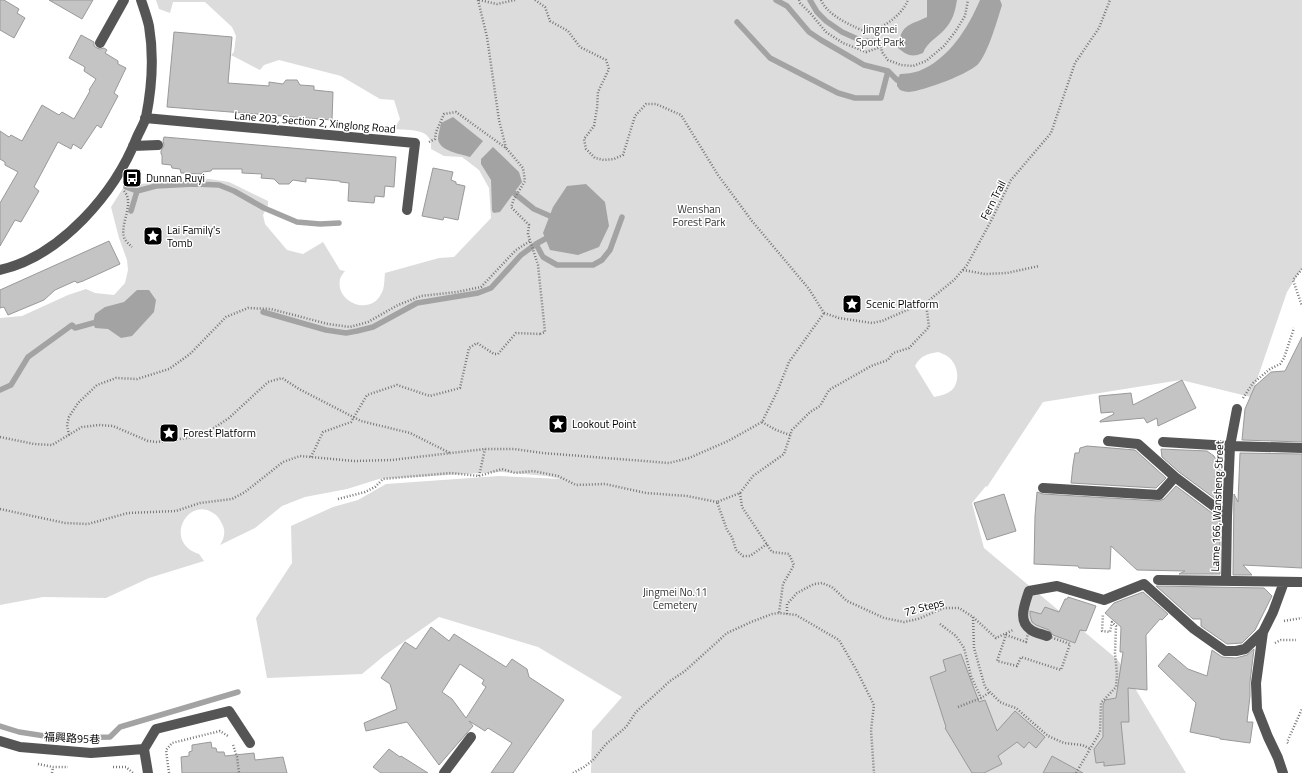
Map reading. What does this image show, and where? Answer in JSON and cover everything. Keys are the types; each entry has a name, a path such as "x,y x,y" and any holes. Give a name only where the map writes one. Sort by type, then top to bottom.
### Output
{"street":[{"path":"100,43 124,0"},
{"path":"0,270 34,257 57,242 78,225 114,182 133,146 145,118 153,68 149,25 141,0"},
{"name":"Lane 203, Section 2, Xinglong Road","path":"145,118 415,144"},
{"path":"407,210 415,144"},
{"path":"133,146 158,145"},
{"name":"Lame 166, Wansheng Street","path":"1226,581 1226,516 1230,446 1237,409"},
{"path":"1108,441 1138,444 1174,476 1226,516"},
{"path":"1163,442 1302,448"},
{"path":"1043,488 1159,495 1174,476"},
{"path":"1158,580 1302,582"},
{"path":"1283,773 1257,709 1256,682 1263,632 1273,612 1284,582"},
{"path":"1047,636 1031,630 1026,625 1022,615 1029,591 1057,586 1104,600 1144,584 1194,629 1225,650 1236,651 1245,649 1263,632"},
{"path":"148,773 144,749 156,729 229,711 250,743"},
{"path":"444,773 471,737"},
{"name":"福興路95巷","path":"0,741 20,747 91,753 144,749"}],"path":[{"path":"506,148 498,120 487,37 479,0 497,4 515,0"},
{"path":"0,509 65,523 88,524 128,512 176,512 200,503 232,499 244,492 283,462 300,456 354,461 392,460 485,449 514,449 543,454 669,463 689,458 728,441 762,422 777,392 789,362 824,313 809,289 752,221 718,176 681,115 656,104 646,104 635,116 623,155 614,159 604,160 595,158 586,149 584,139 594,126 598,92 610,69 606,60 580,47 568,31 550,21 545,6 535,0"},
{"path":"799,0 826,32 843,43 866,52 881,47"},
{"path":"821,0 824,6 841,21 863,30 877,29 893,19 906,5 908,0"},
{"path":"877,29 882,52 888,60 901,65 913,66 926,61 944,46 965,16 968,0"},
{"name":"Fern Trail","path":"824,313 839,318 872,323 882,321 927,302 954,280 968,265 1011,180 1051,133 1075,63 1098,28 1110,0"},
{"path":"311,457 323,432 351,422 367,395 397,385 430,396 460,388 469,348 477,343 494,354 498,354 516,333 540,334 545,332 538,265 528,234 529,225 511,207 514,198 525,181 523,168 506,148 456,112 444,114 436,132 435,139 431,142 415,144"},
{"path":"123,190 128,195 128,208 123,230 124,239 132,248"},
{"path":"69,435 67,425 69,417 78,403 97,385 116,378 137,379 169,369 190,354 226,317 248,308 271,309 328,324 350,327 368,322 398,305 421,296 457,292 481,287 516,250 530,241"},
{"path":"962,270 985,274 1007,272 1039,266"},
{"path":"1302,269 1293,280 1302,306"},
{"path":"338,499 365,492 375,487 383,479 451,474 479,476 502,469 515,473 533,471 558,476 576,485 605,484 646,493 687,496 717,502 740,493 753,476 784,454 792,430 810,412 820,406 829,390 870,366 888,360 893,353 910,348 929,327 927,302"},
{"path":"1237,409 1253,383 1270,369 1280,364 1284,358 1294,328"},
{"path":"0,437 34,444 52,445 82,427 99,424 113,426 148,441 157,442 202,436 229,418 268,382 282,378 299,389 361,421 410,433 451,453"},
{"path":"762,422 776,430 790,435"},
{"path":"479,476 485,449"},
{"path":"740,493 742,507 772,552 789,554 794,565 783,584 779,613"},
{"path":"717,502 736,550 743,556 750,556 767,544"},
{"name":"72 Steps","path":"786,614 787,604 797,593 814,584 822,583 832,587 847,601 884,618 904,622 918,619 944,608 959,608 973,616 996,638 1026,625"},
{"path":"1076,773 1100,732 1101,703 1116,687 1118,674 1115,653 1116,626 1112,622 1110,632 1102,631 1104,600"},
{"path":"573,773 584,767 592,760 606,744 626,727 636,712 658,691 685,671 727,633 751,622 779,613 796,615 839,640 874,705 871,730 874,773"},
{"path":"973,616 974,648 985,688 1000,702 1016,708 1048,736 1064,743 1082,745 1091,748"},
{"path":"1280,626 1283,621 1302,618"},
{"path":"940,624 956,636 964,648 971,676 981,698"},
{"path":"1028,633 1047,636 1070,644 1061,670 1021,657 1017,666 997,660 1006,635 1026,642 1028,633"},
{"path":"958,707 981,698 990,692"},
{"path":"1290,748 1287,742 1302,709"},
{"path":"169,773 166,750 172,743 220,731 231,738 238,757 240,773"},
{"path":"52,773 53,767"}],"green space":[{"name":"Wenshan Forest Park","path":"156,0 1302,0 1302,268 1287,292 1251,397 1181,380 1043,402 987,487 986,486 972,503 984,548 1118,660 1186,773 591,773 592,731 622,697 538,647 439,617 385,655 362,674 267,678 256,618 292,563 291,526 333,507 358,500 386,484 499,476 561,479 546,476 501,472 379,479 347,489 305,497 282,506 255,528 220,545 224,536 223,525 216,515 203,509 195,511 188,516 183,523 181,532 182,541 188,548 199,554 204,561 149,578 106,598 43,597 0,605 0,318 22,316 68,295 86,289 95,293 114,295 125,283 128,270 127,260 119,238 111,207 125,185 209,179 229,182 268,201 268,205 263,215 265,224 287,250 303,254 323,242 340,270 345,271 340,279 340,287 343,295 355,304 362,305 370,304 376,301 384,287 385,273 439,258 454,257 491,218 489,188 479,170 462,157 444,156 431,149 431,142 424,134 413,130 394,129 400,119 394,100 380,99 341,76 279,60 264,65 260,70 231,55 234,52 236,36 232,27 205,2 173,2 170,13 159,9","holes":["938,352 947,356 954,363 957,372 957,382 948,393 934,397 915,366 920,359 931,353"]}],"shaded area":[{"path":"927,0 957,0 953,16 945,29 930,43 923,53 909,55 898,48 899,40 903,30 906,27 927,17"},
{"path":"980,0 1000,0 1002,5 989,43 979,63 967,72 935,85 909,92 900,90 897,86 897,80 900,74 919,71 940,59 963,32"},
{"path":"453,117 483,141 470,157 446,149 439,143 438,137 441,123"},
{"path":"493,147 519,172 522,182 500,212 494,213 492,211 491,180 481,164 481,159"},
{"path":"586,184 605,202 609,226 599,247 578,255 550,250 543,233 553,207 567,186"},
{"path":"137,290 149,290 156,300 154,312 132,336 121,338 108,329 95,328 93,323 95,314 105,307 124,302"}],"building":[{"path":"0,0 4,0 19,9 17,13 25,18 14,38 0,30"},
{"path":"49,0 93,0 82,19"},
{"path":"174,32 232,37 228,83 269,86 269,82 283,84 286,80 297,80 300,85 314,86 314,90 333,92 332,120 167,107"},
{"path":"81,35 94,42 94,46 97,48 104,48 107,50 105,53 118,61 118,64 126,68 114,93 118,96 101,128 97,125 81,149 73,144 71,149 58,142 34,187 39,191 21,222 15,220 0,246 0,203 18,172 5,165 5,162 0,159 0,131 9,137 11,135 22,141 42,105 59,115 62,112 74,119 96,79 84,71 85,67 69,58"},
{"path":"164,137 396,157 394,187 385,186 384,197 375,196 374,203 348,201 349,183 340,181 306,178 306,182 293,180 289,184 279,184 274,179 261,178 262,174 242,173 242,169 212,169 211,171 203,172 201,174 181,173 180,169 172,168 171,165 162,164 161,151 164,145"},
{"path":"433,168 453,172 451,180 456,182 456,184 465,186 458,220 444,217 443,220 422,216"},
{"path":"109,241 120,264 83,281 77,283 75,281 55,290 44,300 8,315 4,307 0,308 0,290"},
{"path":"1302,337 1302,442 1242,440 1245,409 1255,386 1271,372 1285,371"},
{"path":"1182,380 1196,408 1158,426 1157,418 1147,423 1144,418 1100,422 1114,414 1113,412 1101,413 1099,396 1131,393 1133,405"},
{"path":"1087,446 1135,450 1166,478 1156,488 1071,483 1075,453 1079,453 1080,448"},
{"path":"1161,449 1207,451 1214,456 1222,471 1221,503 1179,472 1162,457"},
{"path":"1240,453 1302,454 1302,568 1243,565 1252,575 1233,575 1234,494 1238,502"},
{"path":"1176,486 1220,519 1220,574 1179,574 1185,571 1137,570 1111,546 1110,569 1034,564 1037,492 1043,494 1159,501 1164,499"},
{"path":"1004,494 1016,531 987,540 974,503"},
{"path":"1156,586 1264,588 1272,596 1255,630 1242,643 1227,644 1201,626 1201,619 1193,619"},
{"path":"1143,592 1168,614 1162,620 1160,619 1146,635 1147,690 1128,688 1129,722 1121,722 1125,764 1104,766 1104,762 1096,763 1094,749 1103,737 1103,705 1105,700 1116,698 1123,652 1120,652 1121,627 1105,613 1114,603"},
{"path":"1068,597 1096,606 1086,631 1080,630 1075,643 1053,635 1049,630 1036,625 1032,622 1030,615 1030,611 1041,614 1045,607 1059,612 1065,599"},
{"path":"431,627 449,641 454,634 506,667 512,659 527,669 529,677 564,700 513,773 491,773 512,743 488,728 485,731 469,721 473,726 439,765 407,722 366,731 364,723 397,709 390,684 381,678 405,642 416,649","holes":["460,664 484,680 482,684 486,687 466,718 452,699 442,692"]},
{"path":"1254,649 1247,722 1253,722 1250,743 1220,739 1190,732 1196,703 1158,666 1169,653 1188,669 1207,676 1212,650 1222,657 1236,658 1247,655"},
{"path":"961,654 979,702 985,700 997,731 1015,711 1045,737 1036,748 1029,742 1024,748 1017,742 998,756 1002,764 984,773 972,773 945,728 946,727 930,677 946,671 943,660"},
{"path":"211,742 212,748 216,748 217,752 224,752 225,756 254,753 255,760 283,757 287,773 182,773 181,757 189,756 189,752 192,751 192,745"},
{"path":"389,749 428,773 381,773 373,767"},
{"path":"1052,756 1083,773 1043,773"}],"waterway":[{"path":"776,0 787,6 809,32 821,40 864,65 888,71 897,80"},
{"path":"810,0 817,12 826,21 842,32 862,41 874,41"},
{"path":"737,22 770,58 838,93 855,98 881,98 888,71"},
{"path":"137,191 156,186 194,184 219,185 234,191 264,208 297,222 320,224 339,223"},
{"path":"126,187 137,191 131,211"},
{"path":"514,193 534,209 550,216"},
{"path":"545,239 536,244 543,257 557,265 593,265 602,260 610,250 622,217"},
{"path":"263,312 326,330 346,333 357,331 373,327 417,303 478,293 491,288 521,255 536,244"},
{"path":"0,390 11,385 28,357 72,325 75,328 93,323"},
{"path":"0,726 19,732 58,738 110,737 120,727 238,692"}],"place":[{"name":"Dunnan Ruyi","path":"132,178"},
{"name":"Lai Family's Tomb","path":"153,236"},
{"name":"Scenic Platform","path":"852,304"},
{"name":"Lookout Point","path":"558,424"},
{"name":"Forest Platform","path":"169,433"}],"park label":[{"name":"Jingmei Sport Park","path":"880,35"},
{"name":"Jingmei No.11 Cemetery","path":"675,598"}]}
